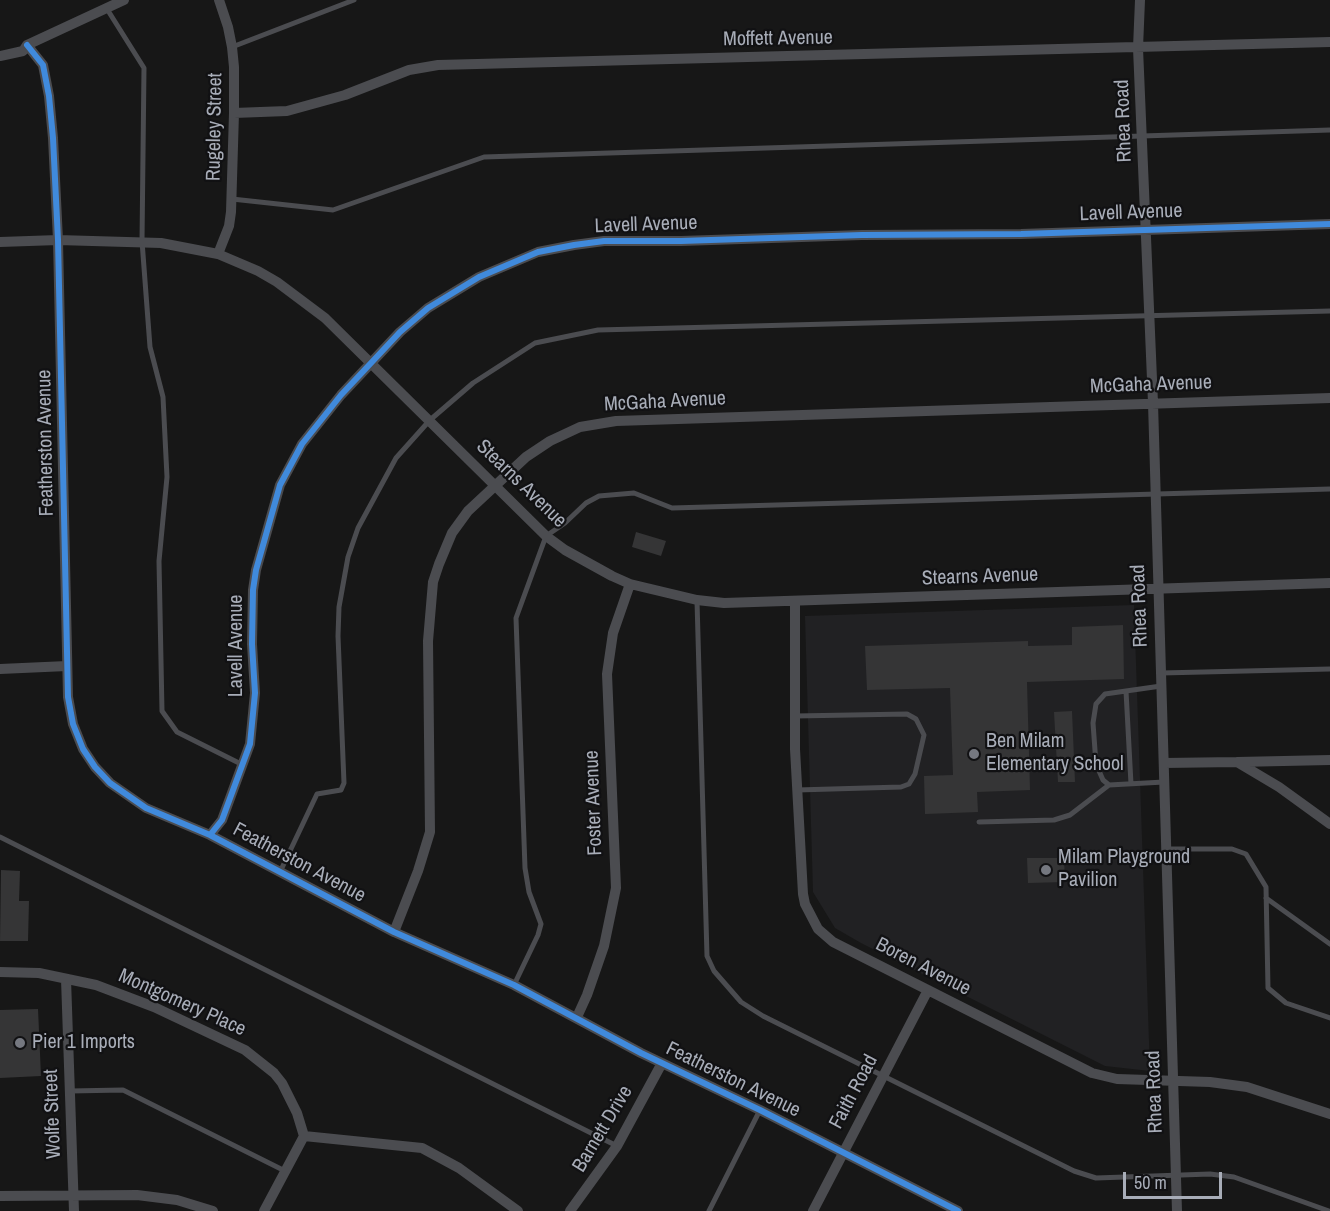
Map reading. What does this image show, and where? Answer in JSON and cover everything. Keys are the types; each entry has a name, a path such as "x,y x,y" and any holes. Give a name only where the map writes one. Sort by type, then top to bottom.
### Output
{"street":[{"path":"0,56 23,51 27,45 124,0"},
{"name":"Rugeley Street","path":"218,254 229,226 234,113 232,47 219,0"},
{"name":"Rhea Road","path":"1140,0 1138,48 1153,403 1177,1211"},
{"name":"Moffett Avenue","path":"234,113 287,111 345,95 409,69 438,65 1330,42"},
{"name":"Featherston Avenue","path":"27,45 43,65 49,96 58,240 68,697 73,724 83,749 95,767 110,783 146,808 210,835 394,932 514,985 662,1063 958,1211"},
{"name":"Lavell Avenue","path":"210,835 222,820 250,744 255,693 252,644 253,590 256,570 280,484 302,444 340,395 400,332 428,308 455,290 509,263 538,252 604,241 1330,224"},
{"name":"Stearns Avenue","path":"0,242 142,241 218,254 258,271 278,282 325,318 546,536 566,550 630,584 697,600 724,603 1330,583"},
{"name":"McGaha Avenue","path":"394,932 418,871 430,832 428,641 433,582 452,533 468,511 526,457 550,441 580,427 616,420 1330,398"},
{"name":"Foster Avenue","path":"577,1017 604,946 616,888 607,674 612,633 630,584"},
{"name":"Boren Avenue","path":"795,602 797,790 803,894 818,929 833,942 1092,1073 1117,1079 1210,1082 1247,1087 1330,1114"},
{"path":"0,669 67,666"},
{"path":"1164,763 1330,760"},
{"path":"1237,762 1278,787 1330,824"},
{"name":"Montgomery Place","path":"0,972 39,974 117,992 245,1050 274,1073 282,1083 297,1113 304,1136"},
{"name":"Wolfe Street","path":"66,979 74,1211"},
{"name":"Faith Road","path":"813,1211 928,990"},
{"name":"Barnett Drive","path":"570,1211 617,1146 662,1063"},
{"path":"264,1211 304,1136 422,1148 459,1168 518,1211"},
{"path":"0,1196 137,1195 177,1200 213,1211"}],"lane":[{"path":"232,47 354,0"},
{"path":"107,9 144,69 142,241 150,347 164,397 167,477 159,561 162,711 177,732 243,766"},
{"path":"231,199 333,210 484,157 1330,130"},
{"path":"280,872 317,794 341,790 344,783 338,636 339,607 348,557 370,504 396,458 430,420 473,383 535,343 598,330 1330,311"},
{"path":"514,985 541,924 529,892 525,868 516,618 546,536 565,523 586,503 599,496 619,493 633,493 672,508 1330,489"},
{"path":"697,600 707,956 714,971 741,1002 763,1016 884,1074 1074,1171 1096,1178 1175,1174 1234,1177 1329,1211"},
{"path":"1161,673 1330,669"},
{"path":"1109,785 1103,780 1096,764 1094,723 1096,704 1105,694 1161,686"},
{"path":"1126,691 1131,784"},
{"path":"795,716 907,714 916,719 924,735 915,774 909,784 797,790"},
{"path":"979,822 1054,820 1070,815 1109,785 1164,782"},
{"path":"0,837 617,1146"},
{"path":"1166,849 1232,849 1246,854 1266,887 1268,988 1286,1003 1330,1018"},
{"path":"1266,898 1330,944"},
{"path":"70,1091 123,1090 285,1171"},
{"path":"710,1211 760,1110"}],"shaded area":[{"name":"Ben Milam Elementary School","path":"1134,605 1150,1071 1105,1066 861,943 835,928 813,892 805,616"}],"building":[{"path":"636,532 666,541 661,556 632,547"},
{"name":"Ben Milam Elementary School","path":"1123,625 1124,679 1027,682 1030,790 977,792 978,812 925,814 924,776 953,775 950,688 867,690 865,646 1028,641 1028,646 1072,645 1072,627"},
{"path":"1072,711 1075,782 1058,782 1054,712"},
{"name":"Milam Playground Pavilion","path":"1027,858 1064,858 1065,882 1028,883"},
{"path":"1,870 20,871 19,901 29,901 28,941 0,941"},
{"name":"Pier 1 Imports","path":"38,1009 41,1076 0,1078 0,1010"}],"cycle path":[{"path":"27,45 43,65 53,138 58,240 68,697 73,724 83,749 95,767 110,783 146,808 210,835 394,932 514,985 641,1053 760,1110 958,1211"},
{"path":"210,835 222,820 250,744 255,693 252,644 253,590 256,570 280,485 302,444 341,395 400,332 428,308 479,277 538,252 604,241 1021,234 1330,224"}],"place":[{"name":"Ben Milam Elementary School","path":"974,754"},
{"name":"Milam Playground Pavilion","path":"1046,870"},
{"name":"Pier 1 Imports","path":"20,1043"}]}
